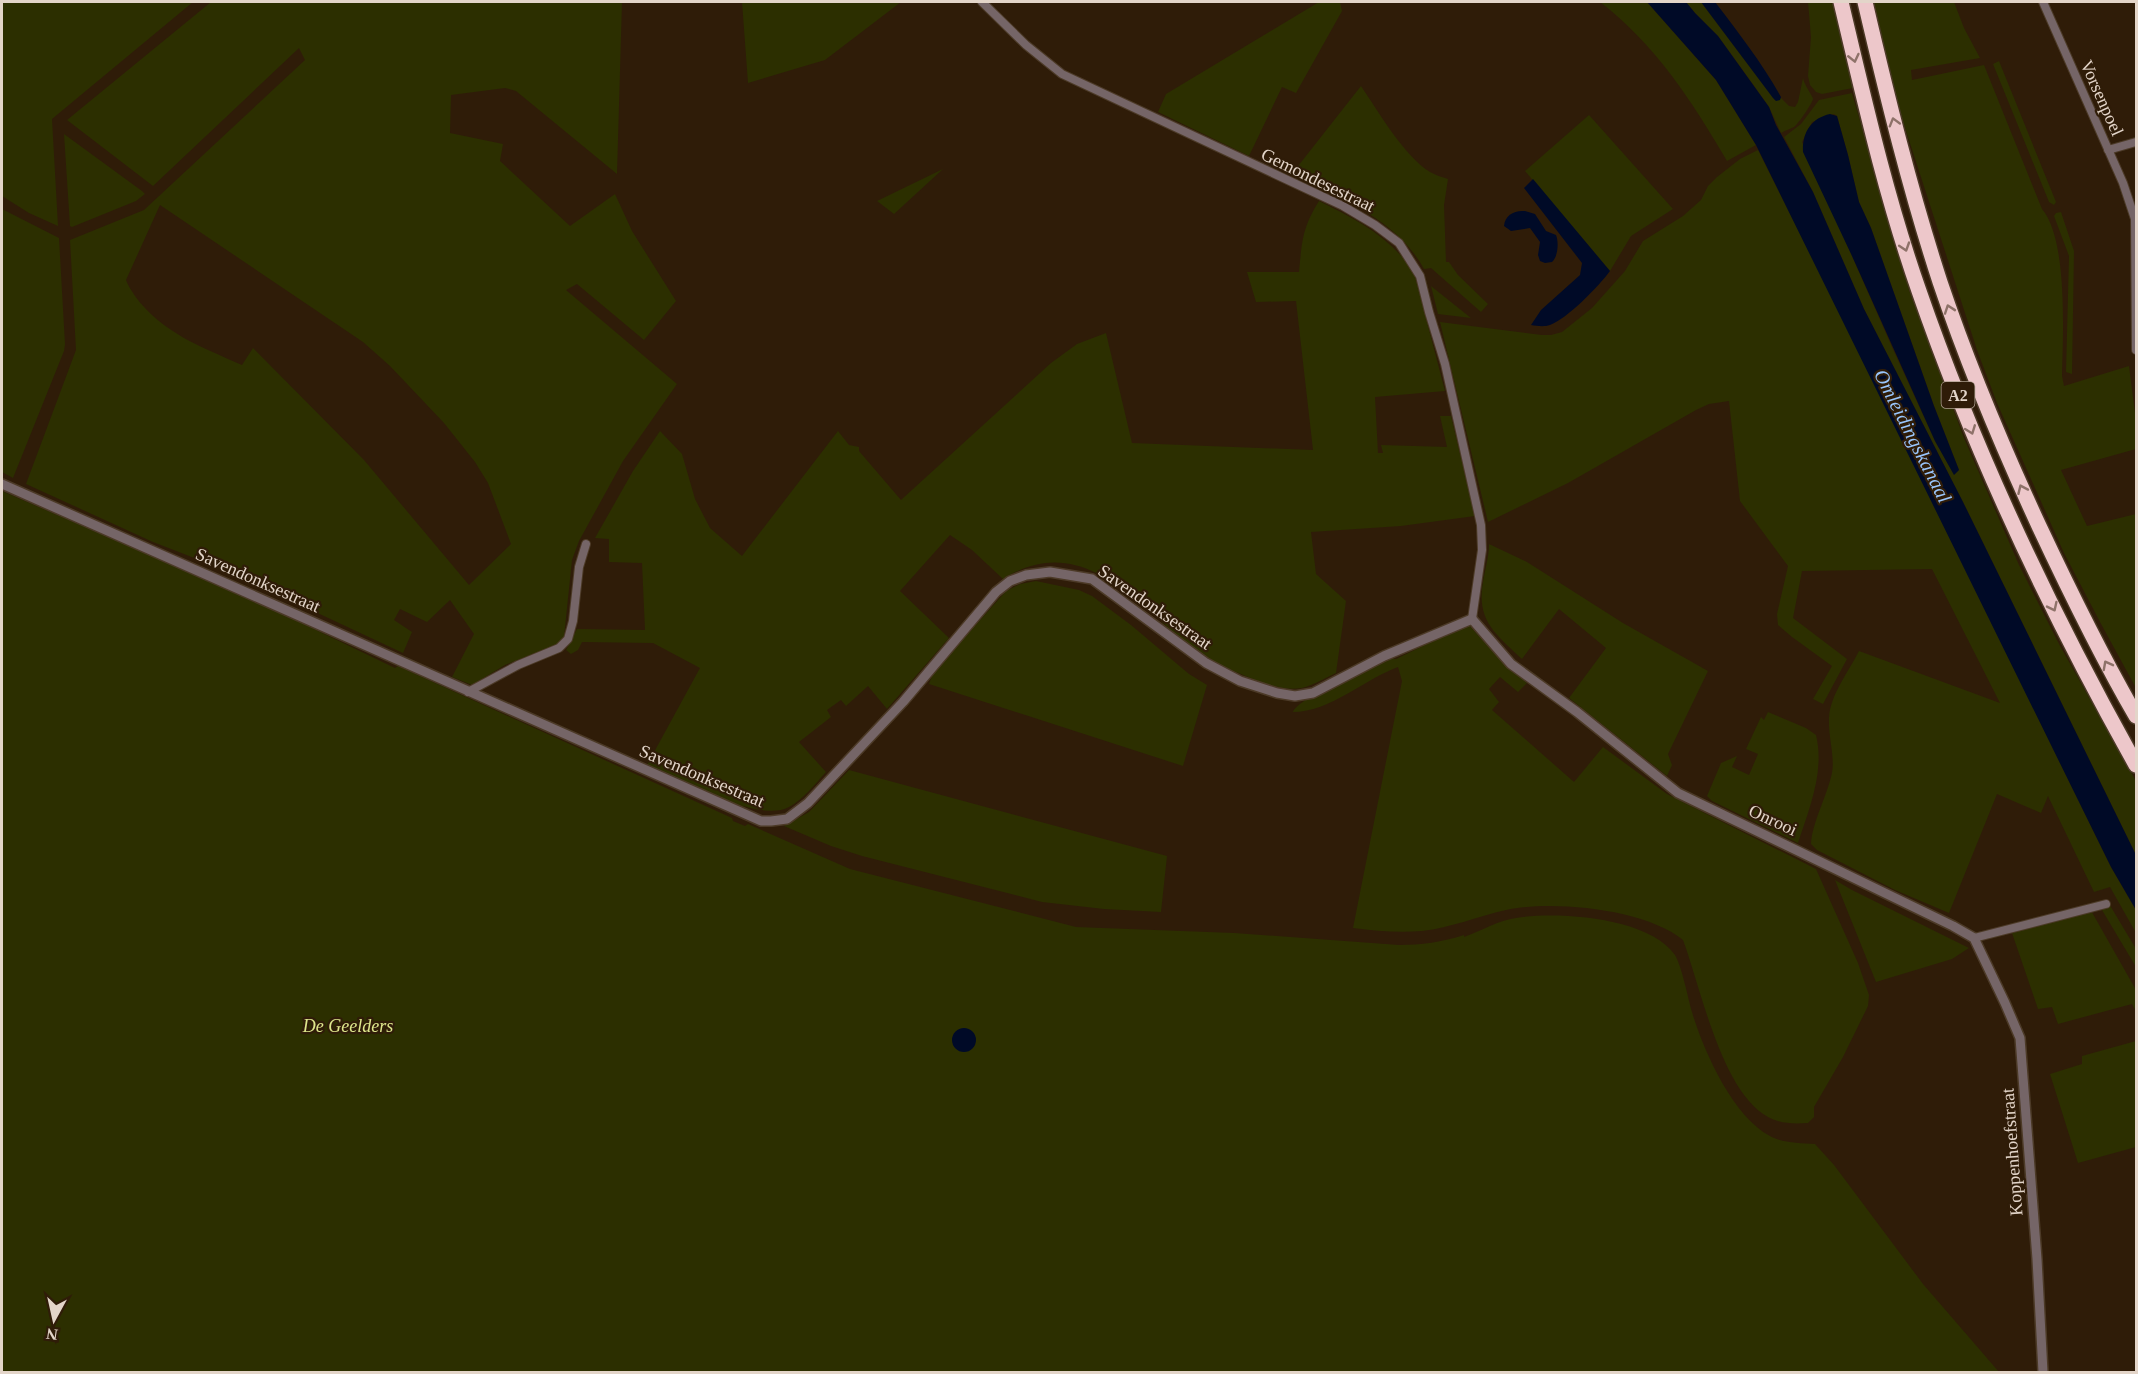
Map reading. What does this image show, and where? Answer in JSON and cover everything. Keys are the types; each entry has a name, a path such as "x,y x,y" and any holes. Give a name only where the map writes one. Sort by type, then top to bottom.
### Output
{"highway":[{"name":"A2","path":"1841,2 1867,112 1899,230 1918,290 1973,436 2025,553 2088,679 2136,765"},
{"name":"A2","path":"1865,2 1898,135 1940,281 1961,343 1992,420 2047,543 2109,670 2136,716"}],"street":[{"name":"Gemondesestraat","path":"982,2 1026,45 1062,74 1343,206 1399,243 1420,276 1445,364 1481,525 1482,550 1472,619"},
{"name":"Vorsenpoel","path":"2043,2 2108,150 2135,219 2136,350"},
{"path":"2108,150 2136,142"},
{"name":"Savendonksestraat","path":"2,484 749,817 771,822 787,819 808,803 903,702 996,592 1010,581 1026,575 1050,572 1092,579 1206,663 1240,681 1295,696 1313,693 1384,656 1472,619"},
{"path":"468,692 518,665 563,645 572,629 579,567 586,544"},
{"name":"Onrooi","path":"1472,619 1512,664 1577,712 1678,793 1974,938"},
{"path":"1974,938 2106,904"},
{"name":"Koppenhoefstraat","path":"1974,938 2020,1038 2043,1372"}],"green space":[{"path":"2,2 193,2 52,119 58,226 29,213 2,196"},
{"path":"211,2 622,2 617,174 516,91 505,88 451,95 450,133 503,144 500,161 570,226 615,194 632,231 676,301 644,340 577,284 566,290 677,384 623,461 579,541 572,560 564,637 557,645 505,665 472,685 452,677 474,634 450,600 427,622 400,609 394,620 412,632 403,653 228,571 153,542 26,484 76,350 70,240 144,210 305,60 299,48 153,186 67,120","holes":["160,205 363,342 390,366 444,423 475,462 488,483 511,544 469,585 364,460 253,348 242,365 184,338 157,320 135,296 126,280"]},
{"path":"742,2 901,2 825,60 748,83"},
{"path":"1319,2 1340,2 1342,11 1296,93 1282,87 1249,156 1158,112 1166,94"},
{"path":"1600,2 1647,2 1716,80 1756,145 1727,161 1671,75 1638,36"},
{"path":"1686,2 1701,2 1775,100 1781,98 1789,106 1795,107 1803,78 1813,99 1805,114 1794,127 1781,133 1769,107 1718,36"},
{"path":"1808,2 1833,2 1853,88 1822,94 1816,92 1810,85 1808,76 1811,37"},
{"path":"1874,2 1954,2 1964,28 1980,58 1911,70 1912,80 1984,65 2056,242 2062,289 2064,386 2129,366 2136,421 2136,449 2061,470 2087,526 2136,514 2136,688 2064,553 1997,403 1977,350 1895,97"},
{"path":"1999,61 2056,202 2054,205 2049,202 1993,64"},
{"path":"1361,86 1392,132 1420,165 1448,179 1444,205 1446,262 1449,262 1458,275 1488,304 1481,312 1431,268 1424,269 1412,251 1383,223 1348,202 1291,175"},
{"path":"1852,93 1909,290 1964,438 2019,565 2059,644 2136,781 2136,855 1963,502 1864,309 1813,192 1784,137 1801,124 1819,100","holes":["1834,114 1837,116 1859,202 1871,228 1959,470 1954,474 1935,441 1802,142 1812,122"]},
{"path":"1589,115 1673,209 1631,236 1610,271 1525,171"},
{"path":"64,134 145,194 136,201 70,226"},
{"path":"1758,150 2111,867 2136,910 2136,933 2110,887 2094,892 2048,796 2041,813 1997,794 1949,913 1895,890 1817,850 1811,844 1814,827 1832,773 1830,709 1836,692 1859,651 2000,703 1932,569 1802,571 1793,618 1847,659 1823,704 1813,699 1832,666 1778,625 1777,614 1788,566 1740,501 1729,401 1709,404 1696,410 1568,483 1488,522 1440,322 1542,335 1562,332 1592,308 1625,271 1643,241 1683,216 1701,200 1708,186 1717,177 1740,159"},
{"path":"943,169 894,214 877,201"},
{"path":"1319,201 1371,230 1394,249 1414,272 1445,391 1375,397 1378,453 1383,453 1381,445 1447,447 1440,416 1451,416 1475,516 1401,526 1311,532 1316,574 1346,601 1336,673 1311,685 1296,689 1277,687 1259,681 1204,656 1135,599 1112,582 1087,569 1061,563 1033,565 1003,579 972,550 950,535 900,591 949,638 887,709 868,686 846,706 841,700 827,710 831,717 799,742 826,772 800,800 789,807 775,811 758,810 718,798 647,765 700,668 653,643 582,642 578,650 571,654 566,650 577,629 645,630 642,563 609,562 609,539 595,538 633,471 660,431 682,454 695,499 710,528 742,556 838,431 849,445 859,447 859,451 901,500 1051,363 1077,344 1106,333 1132,443 1313,450 1296,301 1256,302 1247,272 1299,272 1304,235 1309,219"},
{"path":"2,209 59,238 65,344 13,478 2,472"},
{"path":"2061,212 2074,251 2072,374 2066,372 2069,256 2054,216"},
{"path":"1431,286 1471,318 1438,314"},
{"name":"De Geelders","path":"2,491 256,601 395,668 398,666 732,818 733,821 745,826 748,824 850,869 1076,927 1234,933 1407,945 1464,935 1464,937 1510,919 1554,915 1601,920 1645,932 1662,942 1675,955 1703,1044 1721,1080 1743,1113 1770,1136 1791,1142 1815,1144 1834,1165 1923,1284 1999,1372 2,1372"},
{"path":"1489,544 1527,562 1623,623 1708,671 1668,754 1672,765 1667,776 1569,698 1606,648 1559,609 1522,659 1496,634 1485,617 1482,607"},
{"path":"1036,581 1079,590 1092,596 1131,625 1189,674 1207,685 1183,766 929,684 933,673 1006,591 1020,584"},
{"path":"1468,624 1499,658 1527,683 1518,692 1500,677 1489,689 1499,702 1492,710 1574,782 1603,747 1667,794 1816,869 1858,963 1869,995 1868,1006 1843,1057 1814,1107 1814,1117 1808,1123 1788,1123 1768,1117 1752,1104 1737,1085 1715,1037 1683,940 1666,929 1623,914 1548,906 1506,910 1422,931 1353,928 1402,681 1398,667 1320,707 1293,712 1308,698 1336,682 1389,658 1396,659"},
{"path":"1768,712 1806,728 1816,735 1819,763 1817,776 1811,804 1798,843 1712,801 1707,796 1721,763 1737,756 1732,767 1749,775 1758,754 1746,749 1761,717 1764,720"},
{"path":"849,770 1167,856 1161,912 1042,902 862,856 784,826 809,812"},
{"path":"1835,880 1969,948 1952,959 1876,982"},
{"path":"2108,902 2136,949 2136,967 2099,905"},
{"path":"2089,907 2136,990 2136,1011 2132,1004 2058,1024 2052,1007 2038,1009 2012,933"},
{"path":"2136,1041 2136,1147 2078,1163 2050,1074 2082,1064 2082,1056"}],"water":[{"name":"Omleidingskanaal","path":"1647,2 1686,2 1718,36 1769,107 1776,125 1813,192 1864,309 1963,502 2136,855 2136,910 2111,867 1756,145 1716,80"},
{"path":"1701,2 1715,2 1766,72 1781,97 1780,100 1776,101 1773,98"},
{"path":"1830,114 1837,116 1859,202 1871,228 1959,470 1954,475 1935,441 1803,152 1804,139 1809,127 1818,119"},
{"path":"1533,179 1610,271 1574,309 1557,322 1545,326 1531,325 1541,310 1580,275 1582,263 1524,188"},
{"path":"1525,211 1535,214 1546,231 1556,235 1556,257 1552,262 1540,261 1538,255 1540,242 1530,228 1511,231 1504,226 1511,214"},
{"path":"964,1028 972,1032 976,1040 972,1048 964,1052 956,1048 952,1040 956,1032"}]}
